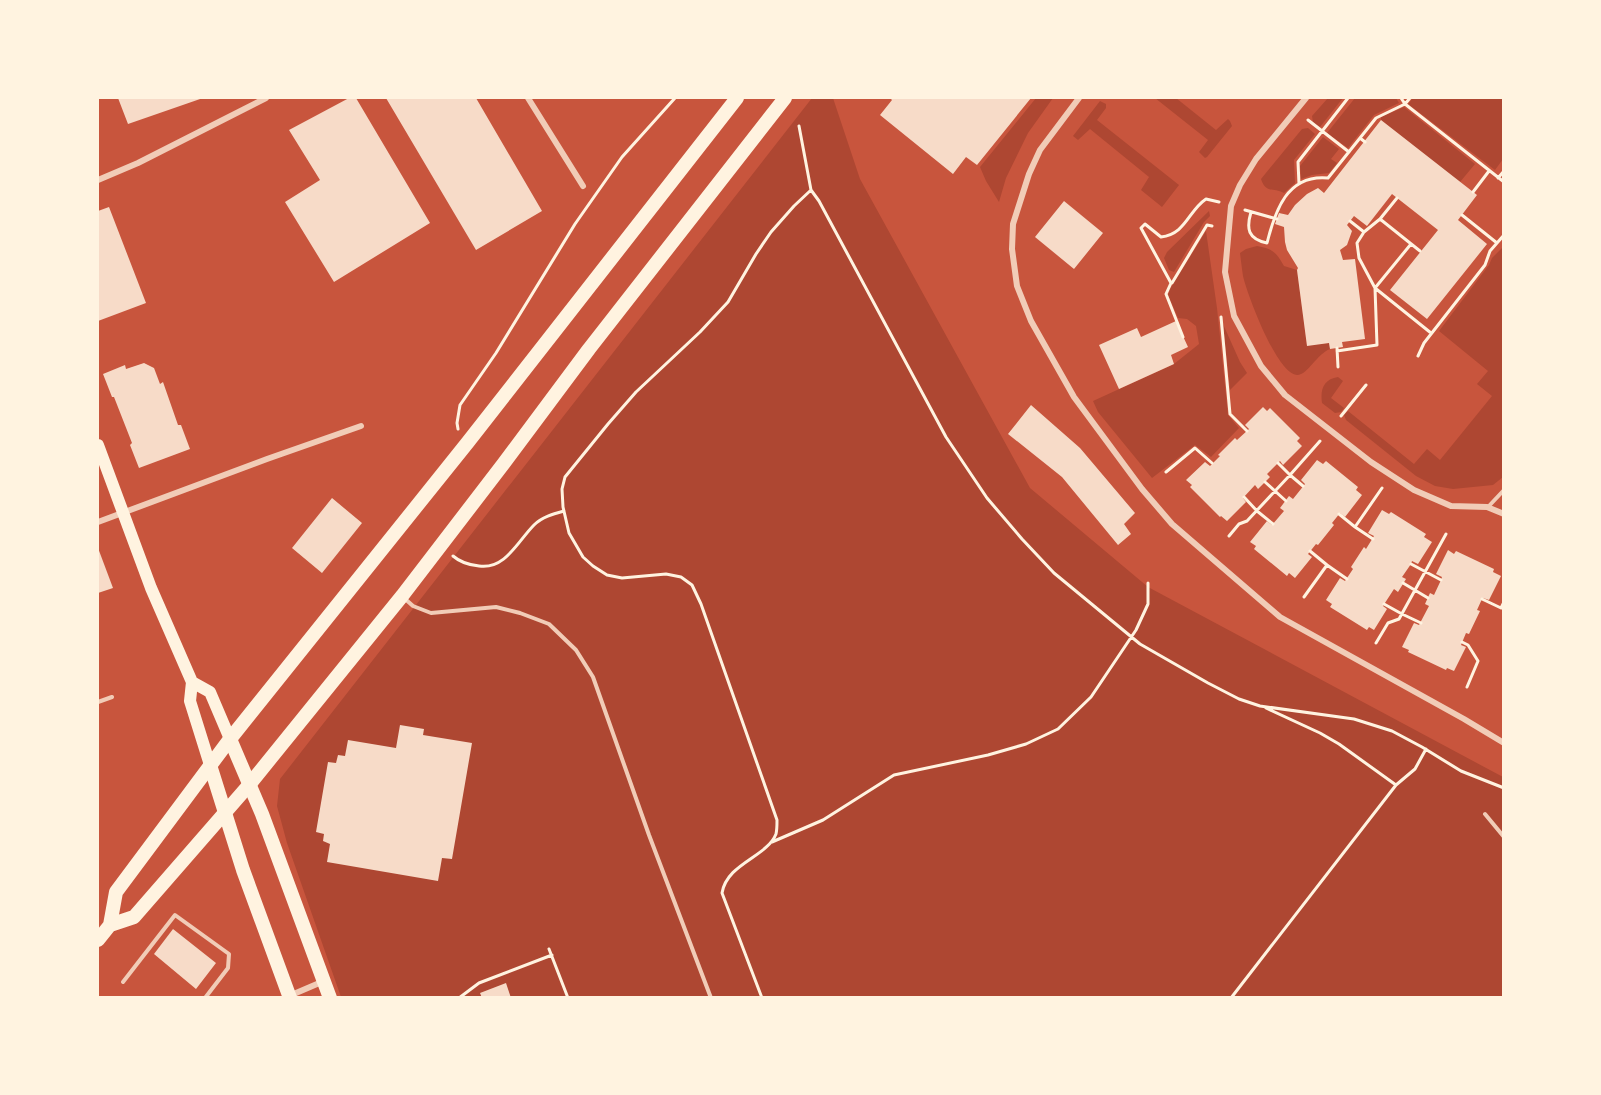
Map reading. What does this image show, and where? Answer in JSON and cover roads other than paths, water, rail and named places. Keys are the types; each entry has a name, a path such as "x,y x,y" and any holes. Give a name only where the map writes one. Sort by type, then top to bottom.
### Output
{"main road":[{"path":"98,940 110,925 116,892 210,765 468,442 737,98"},
{"path":"110,925 134,917 249,785 402,596 589,349 785,98"},
{"path":"98,445 151,588 192,682 190,701 243,870 288,997"},
{"path":"192,682 210,692 262,813 330,998"}],"street":[{"path":"98,180 138,163 263,98"},
{"path":"528,98 583,186"},
{"path":"1079,98 1040,150 1029,174 1013,224 1011,249 1017,286 1031,321 1074,397 1142,489 1172,524 1280,617 1503,743"},
{"path":"1306,98 1256,159 1240,185 1231,206 1225,272 1234,316 1261,366 1285,395 1349,445 1414,490 1451,506 1487,507 1503,514"},
{"path":"98,522 361,426"},
{"path":"288,997 324,981"}],"lane":[{"path":"1487,507 1503,490"},
{"path":"402,596 413,606 431,613 496,607 520,613 549,624 576,650 593,676 659,864 711,998"},
{"path":"98,702 112,697"},
{"path":"1485,814 1503,837"},
{"path":"123,982 175,915 229,954 228,969 205,998"}]}
